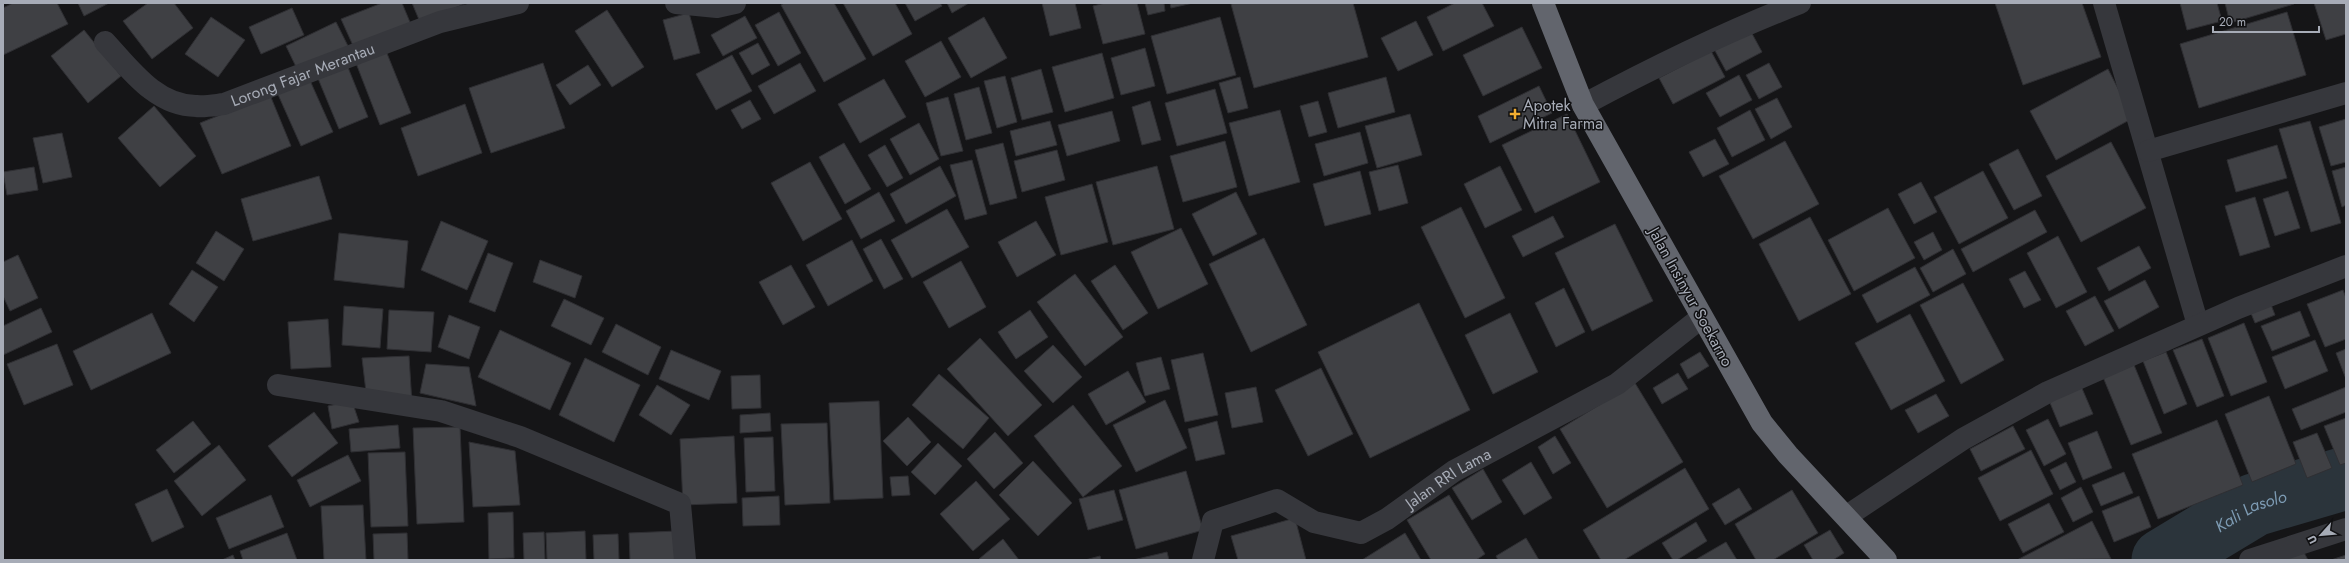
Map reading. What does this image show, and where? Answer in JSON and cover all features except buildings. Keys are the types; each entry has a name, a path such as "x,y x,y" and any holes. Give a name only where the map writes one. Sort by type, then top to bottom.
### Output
{"highway":[{"name":"Jalan Insinyur Soekarno","path":"1543,3 1583,105 1762,423 1788,455 1847,516 1886,560"}],"street":[{"name":"Lorong Fajar Merantau","path":"105,42 146,86 167,100 195,106 224,104 440,22 518,3"},
{"path":"676,3 717,7 735,3"},
{"path":"1583,105 1678,55 1740,26 1800,3"},
{"path":"2104,3 2198,325"},
{"path":"2148,151 2346,93"},
{"path":"1847,516 1963,439 2048,392 2198,325 2346,266"},
{"name":"Jalan RRI Lama","path":"1203,560 1213,521 1277,500 1314,522 1361,533 1387,519 1454,471 1617,384 1702,317"},
{"path":"278,385 441,411 520,437 680,504 686,560"},
{"path":"2250,560 2346,529"}],"waterway":[{"name":"Kali Lasolo","path":"2163,560 2254,505 2346,478"}],"place":[{"name":"Apotek Mitra Farma","path":"1515,114"}]}
